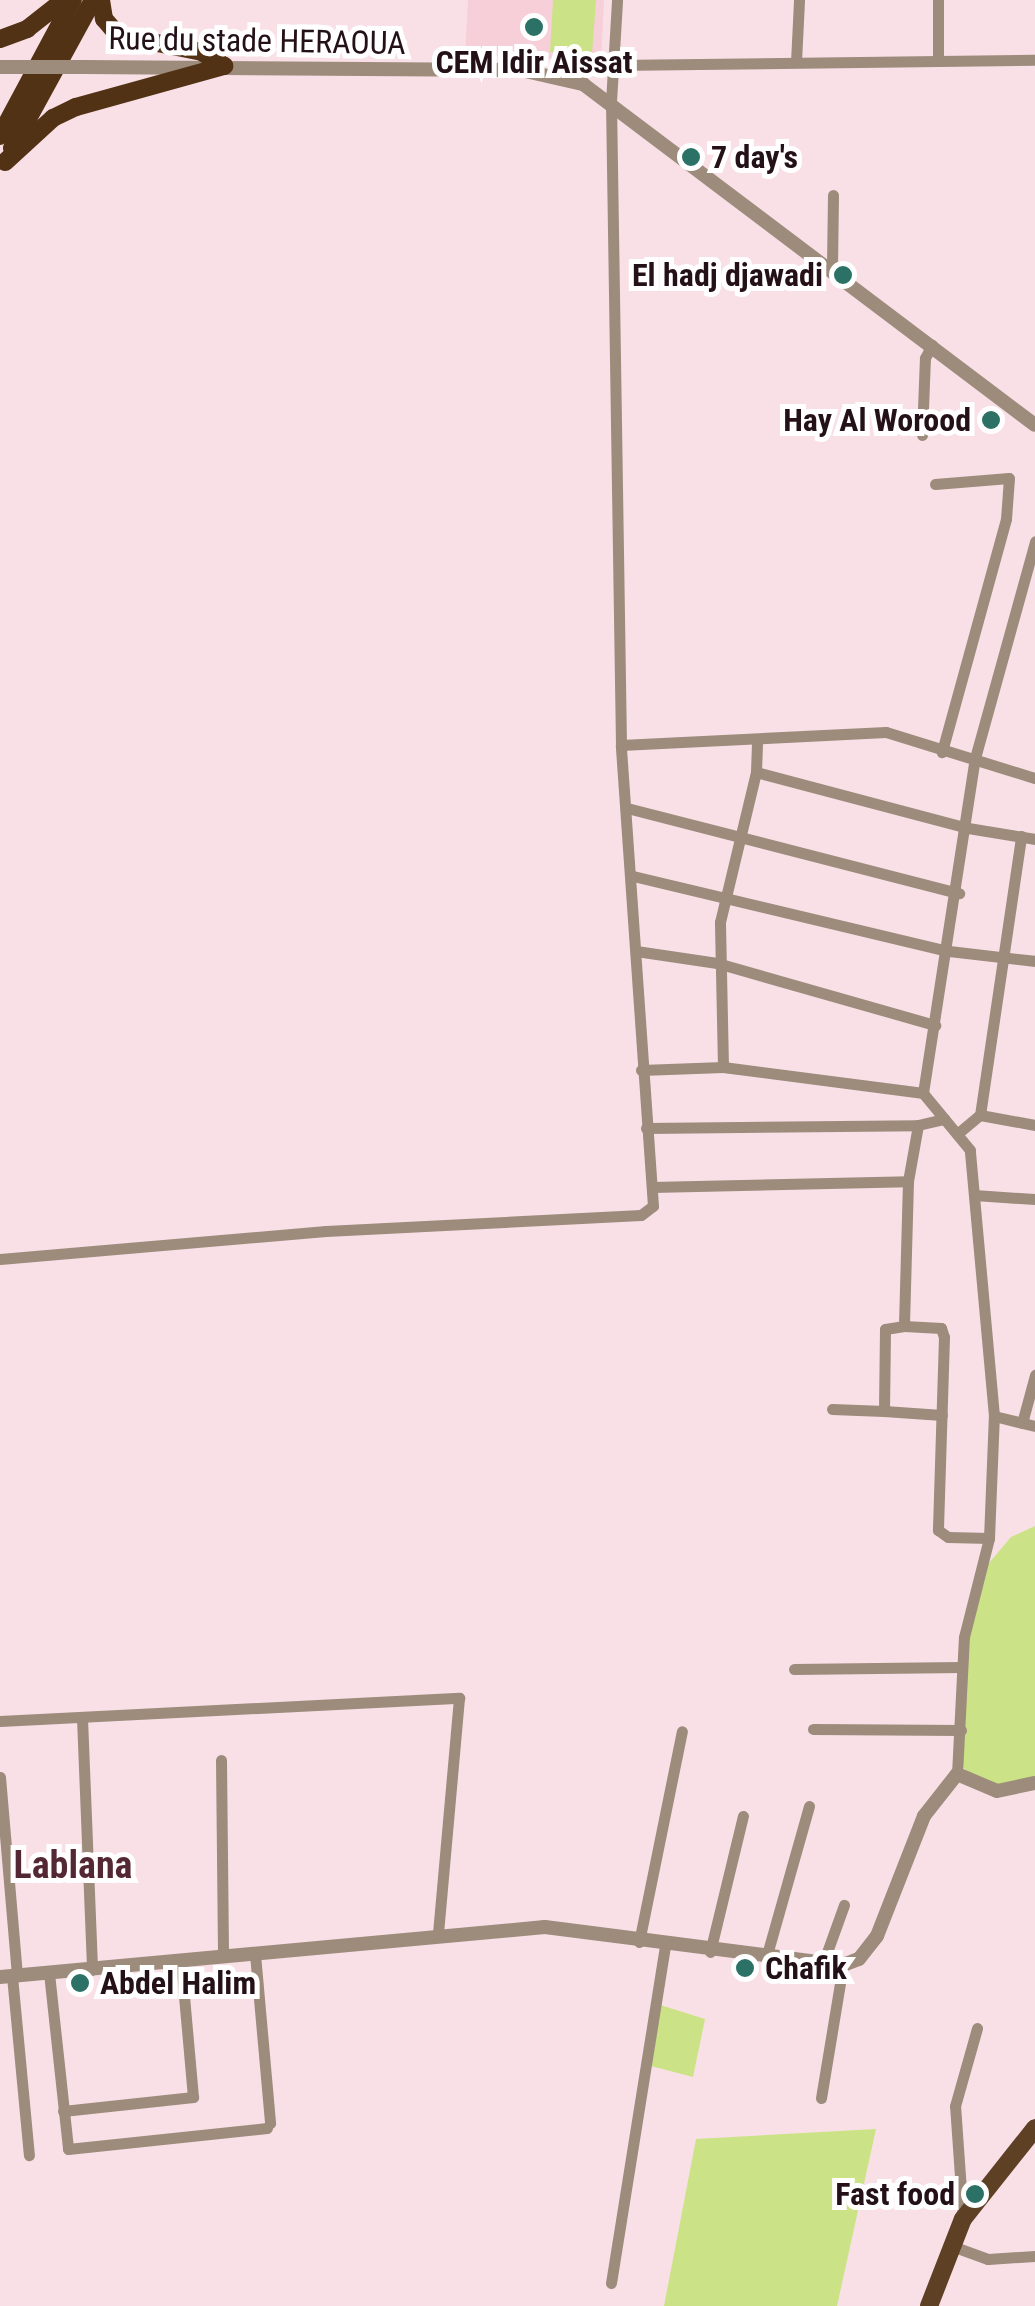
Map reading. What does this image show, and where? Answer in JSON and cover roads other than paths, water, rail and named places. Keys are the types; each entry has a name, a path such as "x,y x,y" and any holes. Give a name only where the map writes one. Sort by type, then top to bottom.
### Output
{"highway":[{"path":"0,39 27,29 64,0"},
{"path":"0,136 73,0"},
{"path":"2,166 93,0"},
{"path":"101,0 104,19 118,35 202,52 224,66"},
{"path":"2,166 53,118 76,107 224,66"}],"main road":[{"path":"929,2306 963,2219 1035,2128"}],"street":[{"path":"0,1259 326,1231 640,1215 653,1206 641,1070 633,876 620,745 611,102 617,0"},
{"path":"796,62 798,0"},
{"path":"938,0 938,60"},
{"path":"614,65 1035,60"},
{"name":"Rue du stade HERAOUA","path":"0,67 522,70 582,84 832,267 1035,425"},
{"path":"832,267 833,195"},
{"path":"922,435 925,358 932,345"},
{"path":"935,484 1009,478 1006,519 942,752"},
{"path":"922,1093 959,893 975,758 1035,541"},
{"path":"620,745 886,732 1035,778"},
{"path":"723,1067 717,963 736,834 756,772 757,740"},
{"path":"756,772 968,828 1035,838"},
{"path":"628,808 959,893"},
{"path":"957,1134 980,1116 1021,836"},
{"path":"633,876 949,951 1035,962"},
{"path":"636,951 717,963 935,1026"},
{"path":"10,1976 438,1934 575,1927 639,1942 822,1966 859,1959 877,1936 924,1816 957,1774 962,1667 990,1538 994,1416 970,1150 922,1093 723,1067 641,1070"},
{"path":"980,1116 1035,1125"},
{"path":"646,1128 918,1125 944,1119"},
{"path":"904,1326 908,1182 918,1125"},
{"path":"652,1187 908,1182"},
{"path":"974,1195 1035,1198"},
{"path":"884,1410 885,1328 943,1331 938,1530 948,1537 990,1538"},
{"path":"994,1416 1028,1424 1035,1376"},
{"path":"832,1409 942,1414"},
{"path":"794,1669 962,1667"},
{"path":"0,1721 459,1698 438,1934"},
{"path":"82,1718 92,1970"},
{"path":"813,1729 960,1730"},
{"path":"639,1942 682,1731"},
{"path":"221,1760 223,1956"},
{"path":"957,1774 997,1790 1035,1783"},
{"path":"0,1776 10,1976 29,2155"},
{"path":"766,1958 809,1806"},
{"path":"710,1952 743,1816"},
{"path":"822,1966 844,1905"},
{"path":"611,2283 665,1945"},
{"path":"49,1972 68,2149 269,2126 254,1954"},
{"path":"63,2110 192,2097 181,1962"},
{"path":"821,2098 843,1965"},
{"path":"963,2219 956,2106 977,2028"},
{"path":"952,2246 988,2259 1035,2256"}],"place":[{"name":"CEM Idir Aissat","path":"534,27"},
{"name":"7 day's","path":"691,157"},
{"name":"El hadj djawadi","path":"843,275"},
{"name":"Hay Al Worood","path":"991,420"},
{"name":"Chafik","path":"745,1968"},
{"name":"Abdel Halim","path":"80,1983"},
{"name":"Fast food","path":"975,2194"}],"district":[{"name":"Lablana","path":"73,1866"}]}
